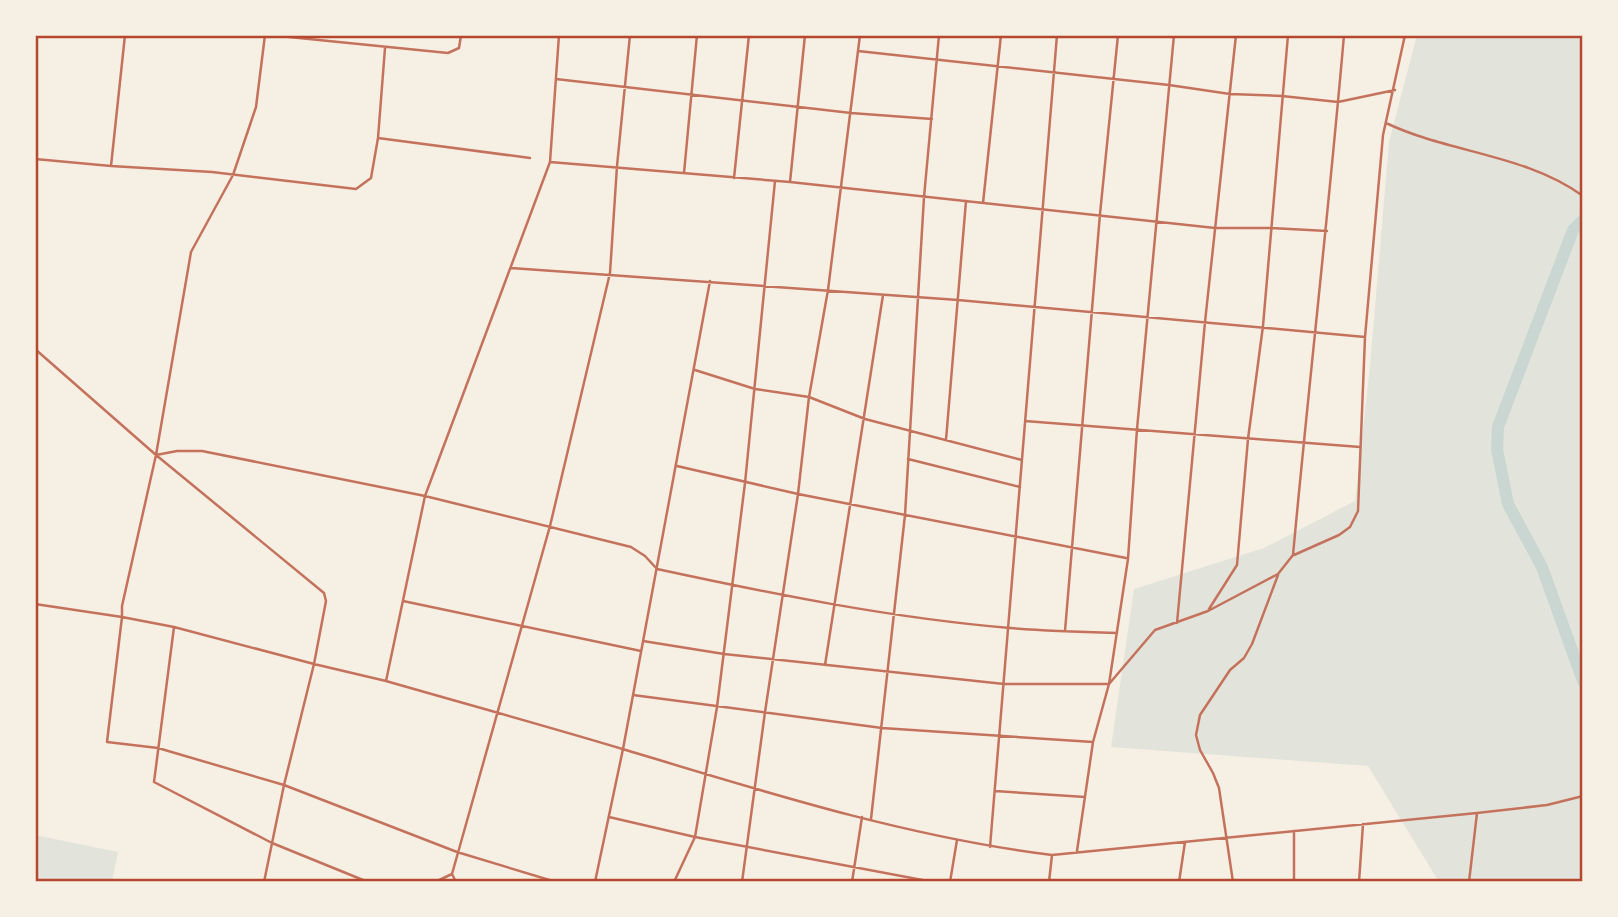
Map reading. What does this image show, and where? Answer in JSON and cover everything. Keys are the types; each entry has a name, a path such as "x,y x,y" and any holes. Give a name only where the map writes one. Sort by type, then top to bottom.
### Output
{"street":[{"path":"111,166 125,35"},
{"path":"461,35 459,48 448,53 267,35 256,107 233,175 191,252 156,455 122,606 107,742 158,748 284,785 457,852 556,882"},
{"path":"386,681 425,496 550,162 559,35"},
{"path":"456,882 452,874 457,852 550,526 610,273 630,35"},
{"path":"684,173 697,35"},
{"path":"734,178 749,35"},
{"path":"790,182 805,35"},
{"path":"742,882 772,659 798,494 809,397 828,290 860,35"},
{"path":"871,819 905,515 924,197 939,35"},
{"path":"983,203 1001,35"},
{"path":"990,848 1057,35"},
{"path":"1065,631 1118,35"},
{"path":"1077,852 1093,742 1109,684 1128,559 1137,429 1174,35"},
{"path":"1177,623 1205,321 1237,35"},
{"path":"1208,611 1237,565 1248,439 1263,326 1288,35"},
{"path":"1293,555 1314,331 1327,231 1344,35"},
{"path":"1233,882 1219,788 1196,735 1200,715 1230,670 1244,658 1252,644 1278,574 1293,555 1339,535 1350,527 1358,511 1365,337 1383,135 1405,35"},
{"path":"35,159 212,172 356,188 371,178 378,138 385,48"},
{"path":"858,51 1230,94 1338,102 1395,90"},
{"path":"556,79 851,113 932,119"},
{"path":"1386,122 1410,134 1509,161 1555,179 1583,196"},
{"path":"378,138 530,158"},
{"path":"550,162 790,182 1215,228 1327,231"},
{"path":"674,882 695,837 717,707 746,483 775,181"},
{"path":"946,440 966,201"},
{"path":"511,268 610,273 1035,306 1365,337"},
{"path":"595,882 623,749 710,281"},
{"path":"825,665 883,295"},
{"path":"35,349 156,455 324,593 326,601 314,664 284,785 264,882"},
{"path":"694,370 755,389 809,397 865,419 1022,460"},
{"path":"1025,421 1360,447"},
{"path":"156,455 177,451 202,451 425,496 631,547 645,556 657,569 732,586 894,614 1009,628 1117,633"},
{"path":"907,458 1020,487"},
{"path":"677,466 798,494 1128,559"},
{"path":"643,641 724,654 1004,684 1109,684 1155,630 1208,611 1278,574"},
{"path":"403,601 521,628 641,651"},
{"path":"35,604 174,627 386,681 706,775 990,848 1052,855 1477,813 1547,805 1583,796"},
{"path":"174,627 155,782 272,843 368,882"},
{"path":"633,695 882,728 1093,742"},
{"path":"995,791 1085,797"},
{"path":"1469,882 1477,813"},
{"path":"609,817 695,837 933,882"},
{"path":"852,882 862,817"},
{"path":"1359,882 1363,824"},
{"path":"1294,831 1294,882"},
{"path":"950,882 957,839"},
{"path":"1179,882 1185,842"},
{"path":"1049,882 1052,855"},
{"path":"435,882 452,874"}],"shaded area":[{"path":"1417,35 1583,35 1583,882 1439,882 1368,766 1111,747 1134,589 1264,548 1355,501 1370,366 1389,142"},
{"path":"35,835 118,852 112,882 35,882"}],"waterway":[{"path":"1583,220 1573,230 1498,427 1497,449 1508,504 1542,567 1583,681"}]}
